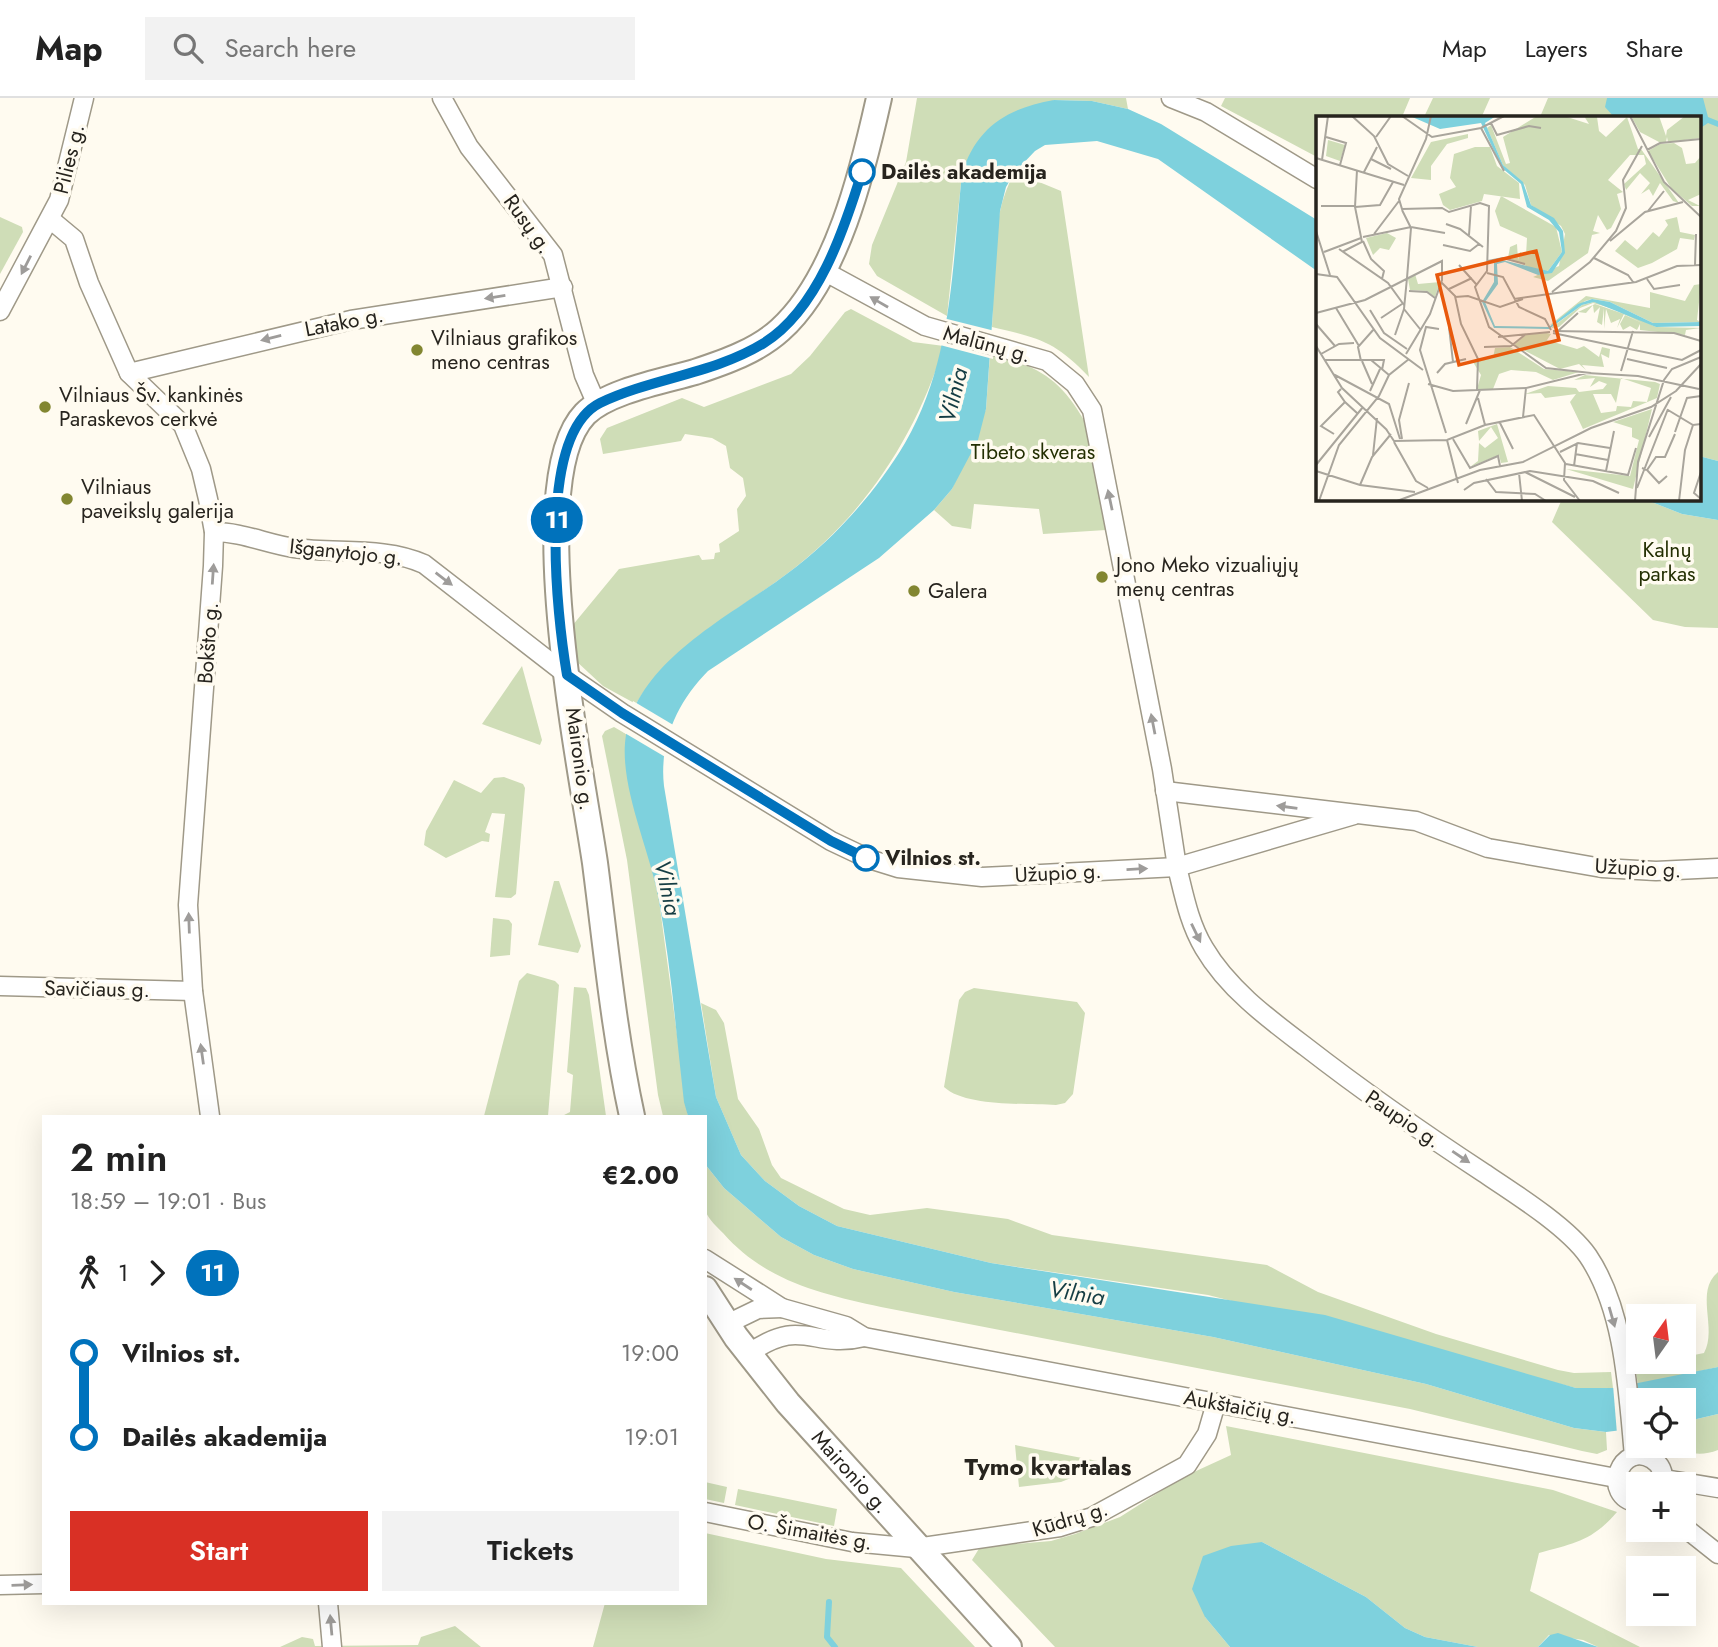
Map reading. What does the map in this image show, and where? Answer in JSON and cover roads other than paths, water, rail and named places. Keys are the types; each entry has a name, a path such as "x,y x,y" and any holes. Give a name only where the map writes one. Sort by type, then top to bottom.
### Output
{"main road":[{"name":"Maironio g.","path":"632,1115 557,597 556,531 561,470 573,431 597,405 715,366 764,343 803,305 822,270 857,187 880,98"},
{"name":"Maironio g.","path":"707,1292 748,1354 916,1548 1009,1647"}],"street":[{"name":"Pilies g.","path":"0,311 50,219 66,178 84,98"},
{"name":"Rusų g.","path":"442,98 469,147 553,255 584,375 597,405"},
{"path":"1171,98 1206,111 1316,178"},
{"name":"Bokšto g.","path":"50,219 75,239 99,306 129,373 183,425 201,469 214,531 188,905 193,991 210,1115"},
{"name":"Malūnų g.","path":"822,270 887,307 937,331 1025,352 1061,369 1092,410 1165,791"},
{"name":"Latako g.","path":"129,373 351,320 563,286"},
{"name":"Išganytojo g.","path":"214,531 242,534 290,548 383,553 410,558 442,576 567,675"},
{"name":"Užupio g.","path":"567,675 622,713 831,841 869,859 898,868 982,877 1177,867 1354,815"},
{"path":"1165,791 1177,867"},
{"name":"Užupio g.","path":"1165,791 1416,821 1488,848 1555,862 1656,871 1718,868"},
{"name":"Paupio g.","path":"1177,867 1190,920 1204,948 1243,995 1371,1097 1518,1196 1587,1254 1614,1321 1626,1390"},
{"name":"Savičiaus g.","path":"0,986 193,991"},
{"name":"Aukštaičių g.","path":"707,1260 782,1308 846,1326 864,1337 1616,1478"},
{"name":"Aukštaičių g.","path":"727,1324 758,1309 782,1308"},
{"name":"Aukštaičių g.","path":"748,1354 784,1334 845,1342 864,1337"},
{"name":"Kūdrų g.","path":"916,1548 1022,1534 1092,1517 1186,1465 1207,1434 1216,1403"},
{"path":"1626,1496 1620,1493 1616,1478 1622,1464 1631,1458"},
{"path":"1650,1458 1657,1462 1661,1472"},
{"path":"1696,1485 1718,1488"},
{"name":"O. Šimaitės g.","path":"707,1512 852,1542 916,1548"},
{"path":"1696,1536 1718,1553"},
{"path":"0,1585 42,1584"},
{"path":"328,1605 332,1647"}],"water":[{"path":"1607,98 1703,98 1708,117 1718,121 1718,127 1708,123 1700,128 1700,116 1613,116 1605,107"},
{"name":"Vilnia","path":"1054,100 1092,101 1128,109 1161,124 1316,219 1316,270 1158,159 1097,141 1045,145 1035,151 1015,172 1006,187 1000,211 986,409 978,440 952,489 934,510 879,558 708,671 687,696 672,724 664,754 664,786 716,1097 741,1155 765,1181 799,1206 837,1226 991,1263 1325,1315 1576,1388 1613,1388 1683,1374 1696,1374 1696,1371 1718,1367 1718,1414 1696,1419 1696,1388 1626,1388 1626,1430 1606,1432 1574,1428 1426,1384 1213,1337 954,1292 853,1269 814,1255 781,1237 724,1188 707,1167 707,1115 688,1115 684,1102 663,922 654,877 626,774 626,735 634,708 668,661 691,641 805,560 838,530 894,461 921,412 941,346 948,312 962,174 968,158 985,132 996,122 1022,108"},
{"path":"1700,456 1718,461 1718,520 1682,514 1647,500 1700,500"},
{"path":"1262,1542 1366,1597 1405,1628 1425,1637 1478,1647 1230,1647 1205,1617 1192,1589 1203,1556 1231,1546"},
{"path":"1558,1633 1598,1647 1538,1647 1550,1635"}],"waterway":[{"path":"829,1602 827,1637 835,1647"}],"place":[{"name":"Dailės akademija","path":"862,172"},
{"name":"Vilniaus grafikos meno centras","path":"417,350"},
{"name":"Vilniaus Šv. kankinės Paraskevos cerkvė","path":"45,407"},
{"name":"Vilniaus paveikslų galerija","path":"67,499"},
{"name":"Jono Meko vizualiųjų menų centras","path":"1102,577"},
{"name":"Galera","path":"914,591"},
{"name":"Vilnios st.","path":"866,858"}],"district":[{"name":"Tymo kvartalas","path":"1048,1467"}],"park label":[{"name":"Tibeto skveras","path":"1033,452"},
{"name":"Kalnų parkas","path":"1667,562"}]}
